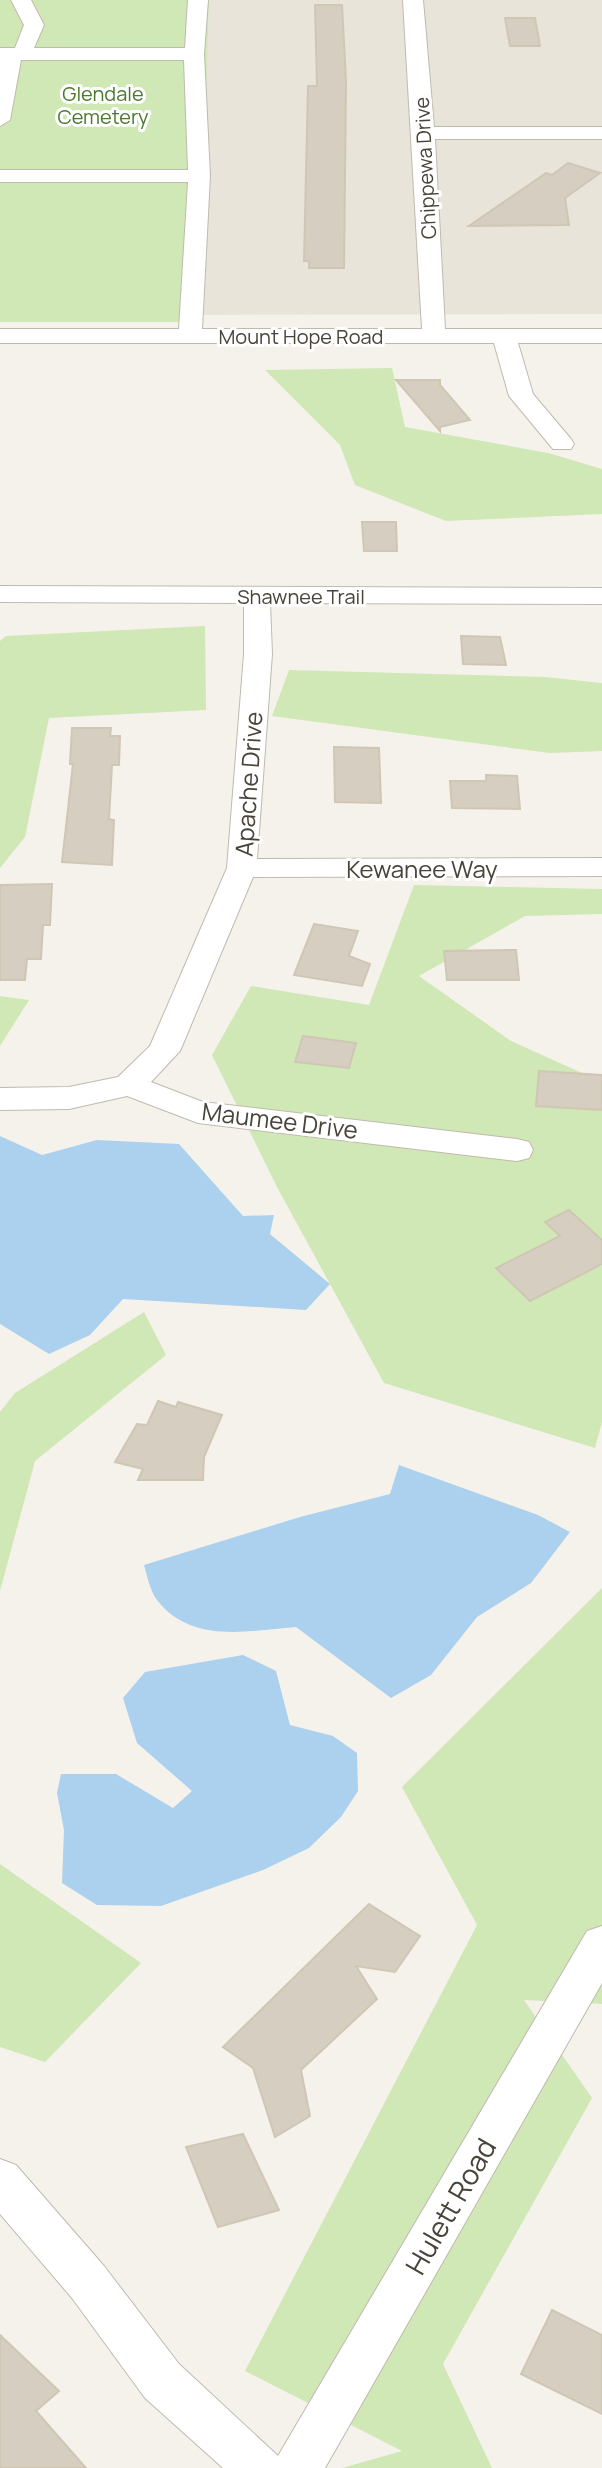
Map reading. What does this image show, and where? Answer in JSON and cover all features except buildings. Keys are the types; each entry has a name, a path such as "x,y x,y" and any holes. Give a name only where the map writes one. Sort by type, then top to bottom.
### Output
{"street":[{"path":"190,336 199,176 194,54 198,0"},
{"name":"Chippewa Drive","path":"413,0 424,133 434,336"},
{"path":"0,120 11,54 34,25 21,1 2,12"},
{"path":"11,54 194,54"},
{"path":"424,133 602,133"},
{"path":"0,176 199,176"},
{"name":"Mount Hope Road","path":"0,336 602,336"},
{"path":"504,336 521,396 562,444"},
{"name":"Shawnee Trail","path":"0,594 602,596"},
{"name":"Apache Drive","path":"129,1085 164,1051 242,868 258,654 257,596"},
{"name":"Kewanee Way","path":"242,868 602,867"},
{"path":"0,1099 69,1098 129,1085"},
{"name":"Maumee Drive","path":"129,1085 198,1112 517,1150"},
{"name":"Hulett Road","path":"298,2468 602,1944"},
{"path":"0,2180 88,2282 162,2381 259,2468"}],"shaded area":[{"path":"209,0 602,0 602,314 200,315"}],"green space":[{"name":"Glendale Cemetery","path":"0,0 209,0 200,322 0,322"},
{"path":"392,368 405,427 548,453 602,469 602,514 446,521 355,485 340,445 265,370"},
{"path":"205,626 206,710 49,718 25,837 0,868 0,641 6,636"},
{"path":"289,670 545,677 602,683 602,751 550,753 272,716"},
{"path":"414,885 602,889 602,914 525,916 419,976 511,1041 602,1082 602,1422 595,1448 384,1383 277,1187 212,1055 251,986 369,1005"},
{"path":"0,996 29,1000 0,1046"},
{"path":"144,1312 166,1355 35,1461 0,1591 0,1412 15,1393"},
{"path":"602,1588 602,2004 524,2000 592,2098 443,2364 492,2468 342,2468 402,2451 245,2371 477,1925 402,1787"},
{"path":"0,1864 141,1963 45,2062 0,2047"}],"water":[{"path":"0,1136 42,1155 97,1140 179,1144 243,1216 274,1215 270,1234 330,1284 306,1310 123,1299 90,1335 49,1354 0,1324"},
{"path":"399,1465 538,1515 570,1532 531,1583 477,1617 431,1675 391,1698 296,1627 239,1632 203,1629 171,1614 157,1600 144,1565 300,1517 390,1494"},
{"path":"243,1655 276,1671 290,1725 333,1736 357,1753 358,1791 341,1817 309,1848 263,1870 161,1906 97,1905 62,1883 64,1830 57,1793 61,1774 116,1774 173,1808 192,1791 137,1743 123,1698 145,1672"}]}
